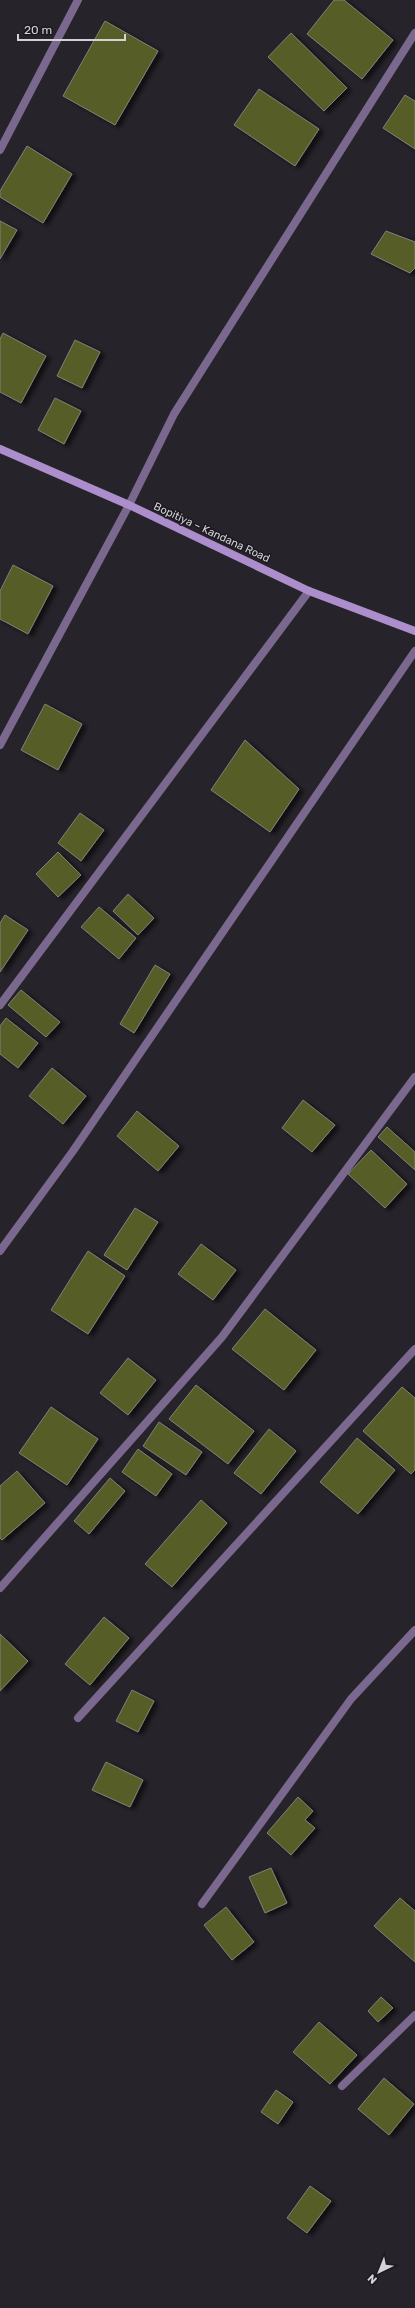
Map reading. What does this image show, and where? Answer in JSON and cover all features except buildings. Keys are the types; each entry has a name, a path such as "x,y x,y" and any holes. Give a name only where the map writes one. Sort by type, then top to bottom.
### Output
{"street":[{"path":"0,150 78,0"},
{"path":"0,745 129,505 174,414 415,33"},
{"name":"Bopitiya – Kandana Road","path":"0,449 129,505 309,591 415,631"},
{"path":"0,1005 309,591"},
{"path":"0,1251 73,1151 415,651"},
{"path":"0,1588 222,1337 415,1077"},
{"path":"78,1718 415,1349"},
{"path":"202,1904 351,1699 415,1630"},
{"path":"342,2086 415,2015"}]}
